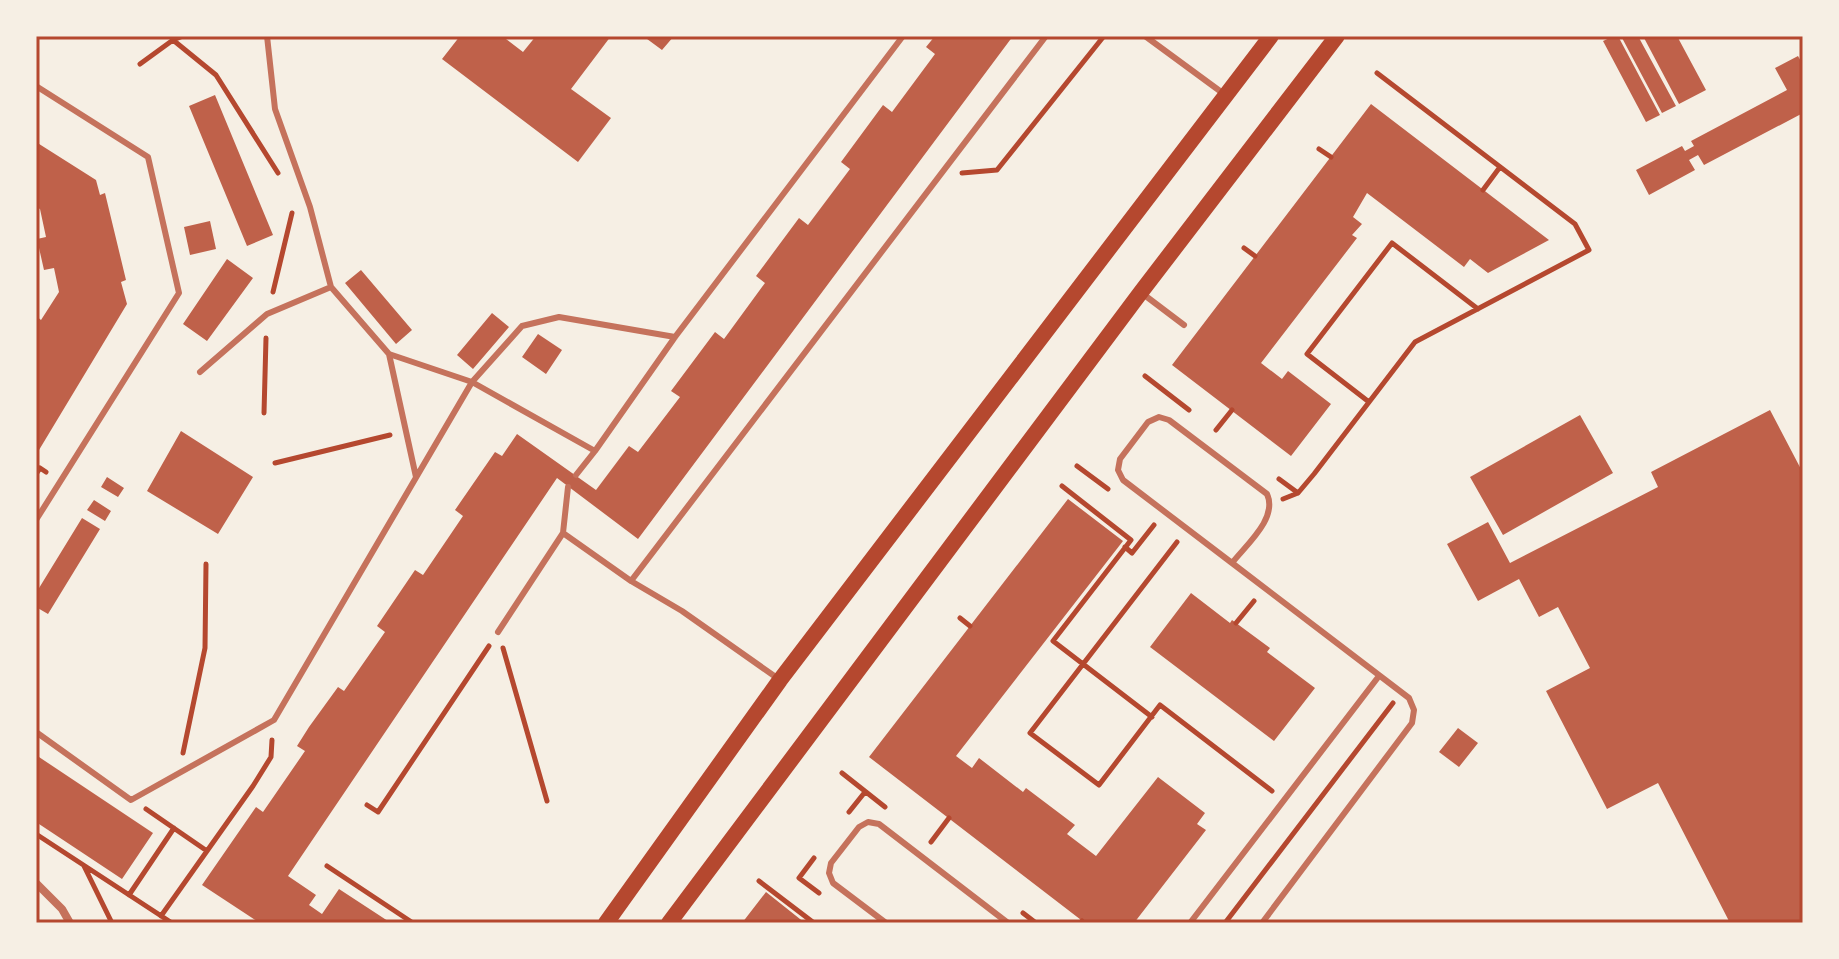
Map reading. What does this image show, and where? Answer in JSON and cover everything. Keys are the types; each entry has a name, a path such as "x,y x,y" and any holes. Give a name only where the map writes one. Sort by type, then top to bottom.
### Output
{"main road":[{"path":"606,923 780,680 1271,36"},
{"path":"669,923 1141,292 1337,36"}],"street":[{"path":"36,883 62,909 70,923"}],"lane":[{"path":"267,36 275,109 310,207 331,287 389,354 416,477"},
{"path":"576,475 675,337 903,36"},
{"path":"631,581 1046,36"},
{"path":"1145,36 1227,96"},
{"path":"36,86 148,157 179,293 36,520"},
{"path":"200,372 267,314 331,287"},
{"path":"1141,292 1184,325"},
{"path":"36,732 131,800 274,720 472,382 522,326 559,317 675,337"},
{"path":"389,354 472,382 595,451"},
{"path":"1232,563 1269,515 1271,504 1267,494 1169,420 1159,417 1148,422 1120,459 1118,470 1123,480 1409,698 1414,710 1412,723 1262,923"},
{"path":"498,632 563,533 568,487"},
{"path":"563,533 780,680"},
{"path":"1190,923 1379,676"},
{"path":"886,923 833,883 829,873 831,863 859,827 868,822 879,824 1008,923"}],"path":[{"path":"140,64 183,36"},
{"path":"941,174 997,170 1104,36"},
{"path":"173,40 216,75 279,176"},
{"path":"1271,504 1298,493 1415,342 1589,250 1575,224 1377,73"},
{"path":"1319,149 1331,157"},
{"path":"1483,190 1500,167"},
{"path":"1369,402 1307,354 1392,243 1478,309"},
{"path":"1244,248 1255,256"},
{"path":"1216,430 1232,410"},
{"path":"275,463 406,432"},
{"path":"1062,486 1131,540 1053,641 1152,717"},
{"path":"1125,547 1132,553 1154,525"},
{"path":"1177,542 1030,733 1099,785 1160,705 1273,792"},
{"path":"179,773 205,648 206,564"},
{"path":"1236,623 1254,601"},
{"path":"960,618 970,626"},
{"path":"498,632 547,801"},
{"path":"367,805 378,812 498,632"},
{"path":"1225,923 1401,692"},
{"path":"161,916 271,757 274,720"},
{"path":"131,800 207,851"},
{"path":"931,842 949,818"},
{"path":"129,895 174,828"},
{"path":"36,834 172,923"},
{"path":"84,865 112,923"},
{"path":"327,866 413,923"},
{"path":"759,881 814,923"}],"building":[{"path":"460,36 502,36 523,52 536,36 611,36 571,89 611,118 578,162 442,59"},
{"path":"643,36 674,36 662,50"},
{"path":"935,36 1013,36 638,539 557,478 288,876 316,895 309,905 322,914 339,889 391,923 260,923 202,885 256,807 263,812 305,751 297,746 309,727 338,687 344,691 385,632 377,626 415,570 423,575 463,516 455,510 495,452 502,456 517,434 596,490 629,446 638,452 680,397 671,391 715,332 724,339 765,283 756,276 799,218 808,225 850,169 841,162 883,105 892,112 935,54 926,47"},
{"path":"1618,36 1660,115 1646,122 1603,41"},
{"path":"1621,36 1638,36 1676,106 1662,113"},
{"path":"1643,36 1677,36 1706,90 1679,104"},
{"path":"1798,56 1803,65 1803,113 1704,165 1698,155 1689,160 1695,170 1649,195 1636,170 1682,146 1685,151 1694,146 1691,141 1787,90 1775,68"},
{"path":"215,95 273,235 247,246 189,106"},
{"path":"1371,104 1549,240 1488,273 1470,259 1464,267 1367,193 1353,217 1362,224 1352,235 1357,238 1261,363 1282,379 1288,371 1331,404 1291,456 1172,365"},
{"path":"36,142 96,180 100,195 105,193 126,280 121,282 127,304 36,455 36,316 41,320 59,292 54,268 44,270 37,239 46,237 40,209 36,207"},
{"path":"210,221 216,249 190,255 184,227"},
{"path":"227,259 253,278 207,341 183,324"},
{"path":"361,270 412,330 396,344 345,283"},
{"path":"492,313 509,327 473,369 457,355"},
{"path":"538,334 562,350 546,374 522,357"},
{"path":"1770,410 1803,473 1803,923 1730,923 1658,783 1607,809 1546,691 1590,668 1558,607 1539,617 1519,579 1478,601 1447,544 1488,522 1510,563 1658,487 1651,472"},
{"path":"1580,415 1613,473 1503,535 1470,477"},
{"path":"181,431 253,477 218,534 147,491"},
{"path":"107,477 124,488 118,497 101,487"},
{"path":"1068,499 1123,541 956,756 972,768 979,758 1023,792 1026,788 1075,825 1067,834 1096,856 1158,777 1205,813 1197,824 1206,830 1134,923 1085,923 869,757"},
{"path":"94,500 111,511 105,521 87,510"},
{"path":"82,518 100,529 48,614 36,607 36,593"},
{"path":"1191,593 1270,648 1267,652 1315,688 1274,741 1150,647"},
{"path":"1458,728 1478,743 1459,767 1439,752"},
{"path":"36,755 153,833 122,879 36,822"},
{"path":"766,892 805,923 742,923"}]}
